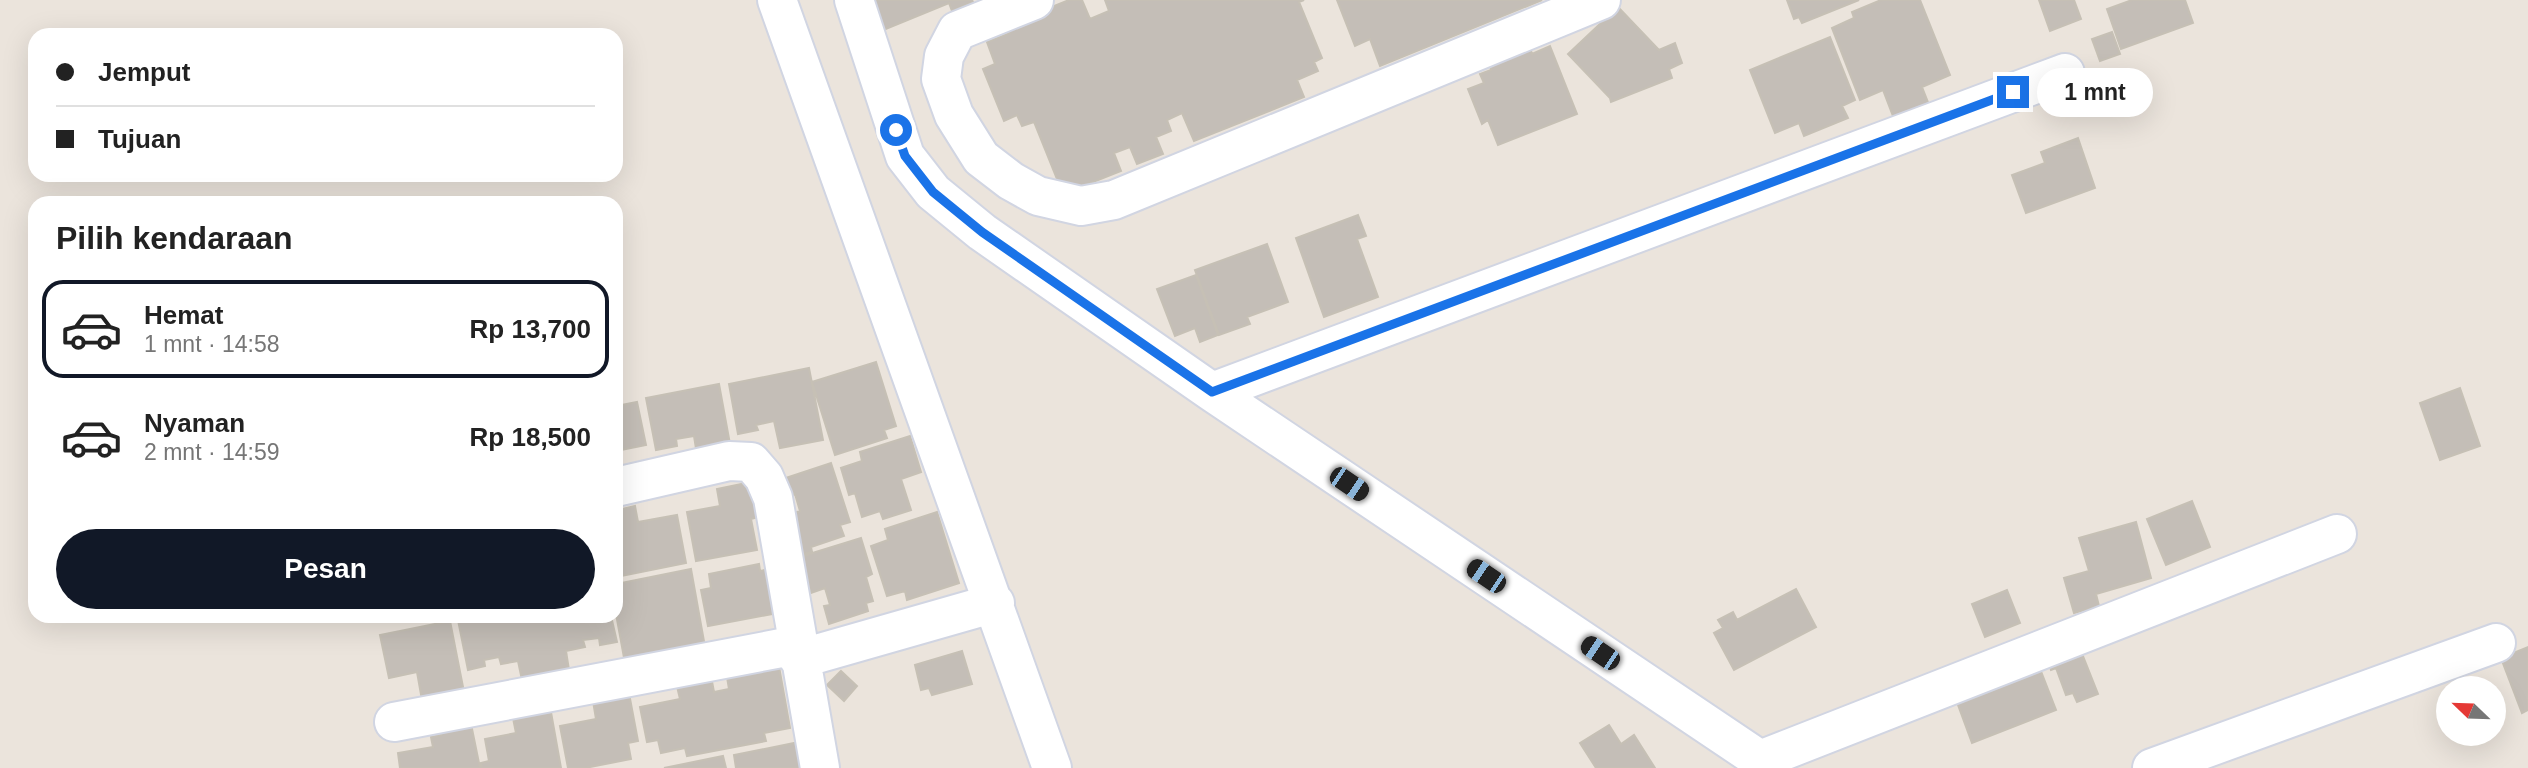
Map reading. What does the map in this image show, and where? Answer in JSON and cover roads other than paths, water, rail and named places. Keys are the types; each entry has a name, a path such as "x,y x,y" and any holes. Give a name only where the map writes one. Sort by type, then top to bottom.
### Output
{"street":[{"path":"777,0 1052,768"},
{"path":"853,0 905,156 933,192 982,232 1212,392 1766,764 2337,534"},
{"path":"1034,0 957,31 943,55 941,79 954,115 981,158 1011,181 1038,196 1081,206 1114,200 1601,0"},
{"path":"1212,392 2065,73"},
{"path":"623,485 729,461 751,462 764,477 772,498 820,768"},
{"path":"394,722 798,652 995,603"},
{"path":"2152,768 2496,643"}]}
